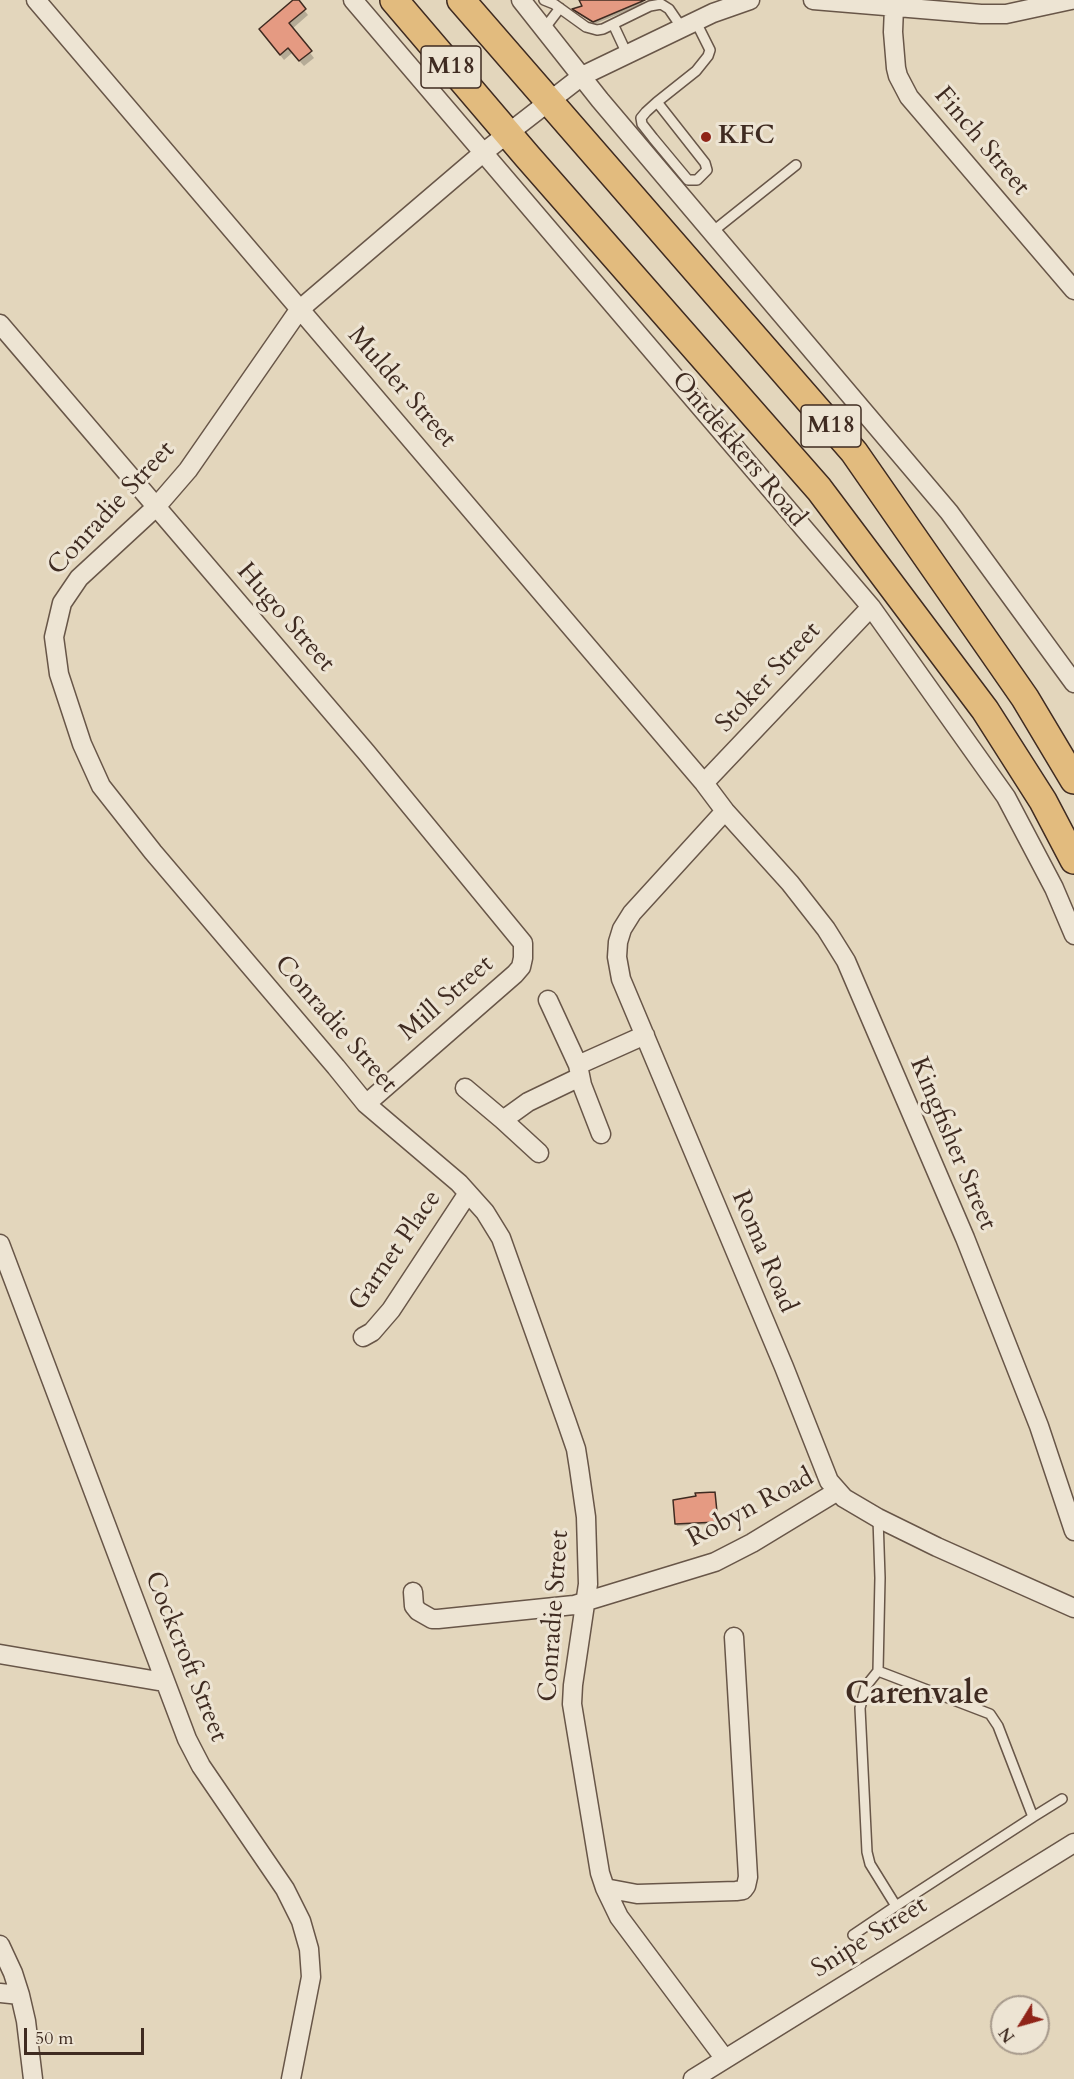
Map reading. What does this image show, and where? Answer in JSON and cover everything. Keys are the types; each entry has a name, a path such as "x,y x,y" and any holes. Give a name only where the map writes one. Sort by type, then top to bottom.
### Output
{"main road":[{"name":"Ontdekkers Road","path":"394,0 507,134 819,489 985,710 1043,801 1074,860"},
{"name":"M18","path":"460,0 854,452 1025,698 1074,780"}],"street":[{"name":"Mulder Street","path":"36,0 704,783 725,811"},
{"name":"Ontdekkers Road","path":"353,0 871,607 1006,797 1054,888 1074,935"},
{"path":"521,0 712,232 949,512 1074,683"},
{"name":"Conradie Street","path":"725,2058 619,1917 600,1873 572,1704 588,1584 586,1517 576,1449 504,1245 493,1223 468,1193 366,1104 106,794 95,777 82,744 56,659 54,637 62,603 79,578 156,507 188,470 299,309 484,152 582,76 689,25 750,0"},
{"path":"813,0 894,7 982,7 1006,14 1071,0"},
{"name":"Finch Street","path":"894,7 893,32 896,68 909,97 1074,290"},
{"name":"Hugo Street","path":"0,324 366,752 515,932 523,943 524,950"},
{"name":"Stoker Street","path":"704,783 871,607"},
{"name":"Roma Road","path":"725,811 632,913 622,928 617,957 621,979 784,1367 829,1481 836,1492"},
{"name":"Kingfisher Street","path":"725,811 790,883 826,929 846,961 965,1238 1039,1426 1074,1531"},
{"name":"Mill Street","path":"366,1104 515,974 521,967 524,950"},
{"path":"548,1000 579,1071 601,1134"},
{"path":"503,1120 579,1071 645,1035"},
{"path":"465,1088 539,1153"},
{"name":"Garnet Place","path":"363,1337 381,1323 398,1301 468,1193"},
{"name":"Cockcroft Street","path":"0,1244 187,1738 201,1766 285,1889 301,1921 309,1949 311,1977 291,2079"},
{"path":"836,1492 878,1518 937,1547 1074,1608"},
{"name":"Robyn Road","path":"413,1592 414,1606 432,1619 574,1605 716,1562 836,1492"},
{"path":"605,1888 637,1894 736,1892 743,1890 746,1886 748,1877 734,1636"},
{"path":"0,1654 164,1682"},
{"name":"Snipe Street","path":"693,2079 1074,1842"},
{"path":"0,1945 20,1995 26,2021 33,2079"},
{"path":"0,1993 20,1995"}],"lane":[{"path":"544,0 593,30 603,29 650,6 662,4 689,25 710,50 708,56 696,71 657,102 641,116 642,124 688,180 697,180 707,170 705,163 657,102"},
{"path":"544,29 560,8"},
{"path":"613,24 627,54"},
{"path":"712,232 796,165"},
{"path":"878,1518 878,1671 866,1686 860,1708 867,1852 870,1864 896,1906"},
{"path":"878,1671 990,1714 998,1726 1033,1817"},
{"path":"853,1935 1062,1799"}],"building":[{"path":"293,0 299,0 306,9 289,23 312,51 299,61 288,48 280,55 259,29"},
{"path":"579,0 645,0 593,22 572,9 582,6"},
{"path":"715,1492 718,1522 675,1524 673,1500 696,1496 695,1493"}],"place":[{"name":"KFC","path":"706,137"}],"district":[{"name":"Carenvale","path":"917,1696"}]}
